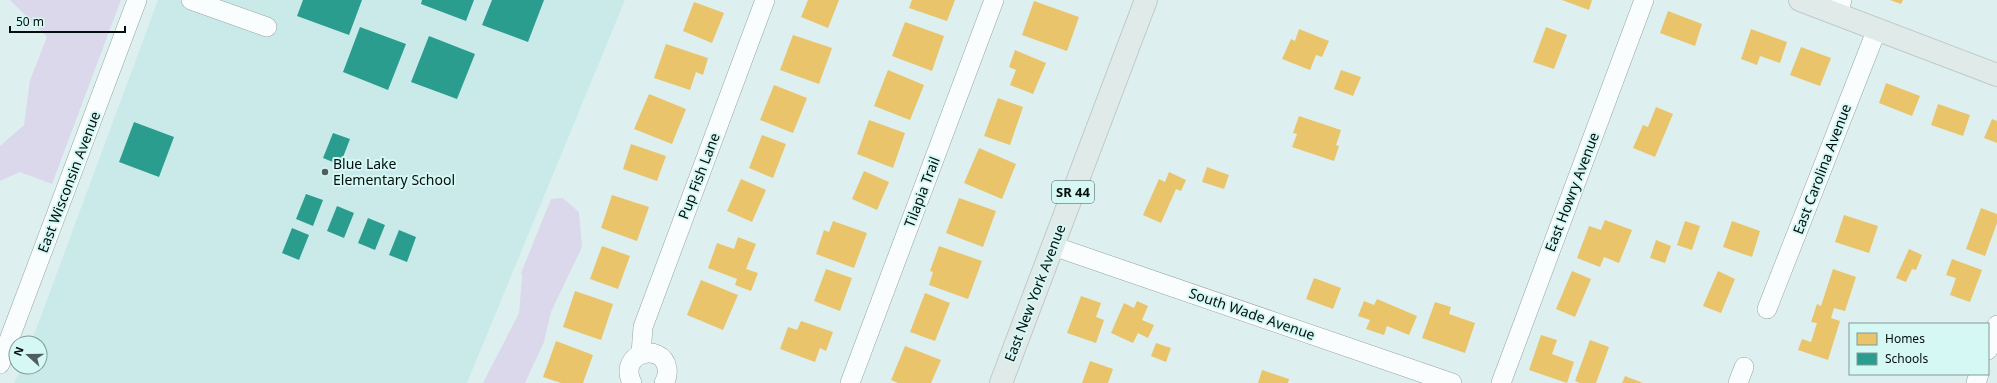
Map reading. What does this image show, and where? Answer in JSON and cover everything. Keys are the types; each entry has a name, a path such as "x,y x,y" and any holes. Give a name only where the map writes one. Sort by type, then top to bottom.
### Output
{"main road":[{"name":"East New York Avenue","path":"1001,383 1146,0"},
{"path":"1800,0 1840,7 1877,29 1997,75"}],"street":[{"name":"East Wisconsin Avenue","path":"2,353 137,0"},
{"path":"191,0 267,27"},
{"name":"Pup Fish Lane","path":"632,383 629,369 634,359 640,354 643,327 765,0"},
{"name":"Tilapia Trail","path":"850,383 994,0"},
{"name":"East Howry Avenue","path":"1500,383 1644,0"},
{"name":"East Carolina Avenue","path":"1767,308 1877,29"},
{"name":"South Wade Avenue","path":"1053,246 1452,383"},
{"path":"1989,347 1997,325"},
{"path":"640,354 655,354 665,362 667,375 664,383"}],"shaded area":[{"path":"10,0 121,0 52,184 20,172 0,181 0,146 24,125 30,80 47,37"},
{"name":"Blue Lake Elementary School","path":"158,0 625,0 467,383 14,383 18,375 48,375 48,335 34,335"},
{"path":"563,198 579,212 582,247 551,312 544,342 525,383 483,383 519,313 521,273 551,199"}],"building: Homes":[{"path":"808,0 839,0 828,28 801,17"},
{"path":"912,0 955,0 947,21 909,8"},
{"path":"1562,0 1592,0 1589,10"},
{"path":"1890,0 1903,0 1901,4"},
{"path":"1034,1 1079,17 1067,51 1022,35"},
{"path":"694,2 724,13 712,43 683,31"},
{"path":"1668,11 1702,24 1695,46 1660,33"},
{"path":"905,22 944,36 932,71 892,56"},
{"path":"1546,27 1567,35 1554,69 1533,62"},
{"path":"1299,29 1329,41 1322,57 1316,55 1310,70 1282,59 1291,39 1295,41"},
{"path":"1751,29 1787,42 1780,63 1760,56 1757,65 1741,59"},
{"path":"793,35 832,48 819,84 780,70"},
{"path":"666,44 708,58 703,75 696,72 690,90 654,78"},
{"path":"1801,47 1831,58 1820,86 1790,75"},
{"path":"1015,50 1046,63 1033,94 1010,85 1016,70 1009,67"},
{"path":"888,70 924,85 910,120 874,106"},
{"path":"1341,70 1361,77 1353,96 1334,89"},
{"path":"1886,83 1920,96 1912,116 1879,103"},
{"path":"774,85 807,98 793,133 760,120"},
{"path":"649,94 686,109 672,144 634,129"},
{"path":"998,98 1023,107 1010,145 984,136"},
{"path":"1938,104 1970,115 1963,136 1931,125"},
{"path":"1656,107 1673,114 1655,157 1633,148 1643,125 1648,127"},
{"path":"1299,116 1341,130 1336,145 1339,146 1334,161 1292,147 1297,134 1293,133"},
{"path":"1992,119 1997,121 1997,143 1984,138"},
{"path":"869,120 905,133 893,168 857,154"},
{"path":"762,135 786,144 773,178 749,168"},
{"path":"631,144 666,156 657,181 623,169"},
{"path":"979,148 1016,164 1002,199 964,183"},
{"path":"1207,167 1229,175 1224,189 1202,182"},
{"path":"864,171 889,182 877,210 852,199"},
{"path":"1169,172 1186,180 1181,191 1176,189 1161,223 1143,215 1159,179 1165,182"},
{"path":"741,179 766,190 752,222 727,211"},
{"path":"612,195 649,207 637,241 601,228"},
{"path":"959,198 996,211 983,247 946,233"},
{"path":"1981,208 1997,214 1997,223 1985,256 1966,249"},
{"path":"1844,215 1878,226 1869,253 1835,242"},
{"path":"1605,220 1632,230 1619,263 1604,257 1600,267 1577,258 1589,226 1601,230"},
{"path":"833,221 867,233 854,268 816,254 824,230 829,232"},
{"path":"1685,221 1700,226 1692,250 1677,245"},
{"path":"1732,221 1760,231 1752,257 1723,247"},
{"path":"738,237 756,244 746,269 758,273 751,291 735,285 737,279 708,268 717,243 734,249"},
{"path":"1656,240 1671,246 1665,263 1650,258"},
{"path":"602,246 630,256 618,289 590,279"},
{"path":"939,246 982,261 968,299 929,285 933,272 930,271"},
{"path":"1909,249 1922,255 1916,270 1912,269 1906,282 1896,278"},
{"path":"1952,259 1982,270 1970,302 1950,295 1956,278 1946,275"},
{"path":"826,269 852,278 840,311 814,301"},
{"path":"1833,269 1856,277 1845,311 1834,308 1831,318 1840,321 1828,360 1798,350 1802,339 1811,342 1817,323 1811,322 1817,304 1821,306"},
{"path":"1572,271 1591,279 1575,317 1556,309"},
{"path":"1718,271 1735,279 1721,313 1703,306"},
{"path":"1314,278 1341,288 1333,309 1306,299"},
{"path":"701,280 738,295 723,330 687,315"},
{"path":"575,291 613,304 601,340 563,327"},
{"path":"925,293 950,303 935,341 910,332"},
{"path":"1081,296 1101,303 1096,317 1104,320 1096,343 1067,333"},
{"path":"1377,299 1417,316 1409,335 1387,326 1384,335 1366,329 1370,320 1358,316 1364,301 1374,305"},
{"path":"1137,301 1148,306 1142,320 1154,325 1148,338 1138,333 1133,343 1111,333 1124,303 1134,308"},
{"path":"1435,302 1451,307 1449,314 1475,323 1465,353 1422,338"},
{"path":"801,321 833,332 826,351 820,348 815,362 780,349 788,327 797,330"},
{"path":"1541,335 1557,340 1552,354 1574,362 1567,383 1529,370"},
{"path":"1590,340 1609,347 1596,383 1580,383 1575,381"},
{"path":"556,341 593,355 583,383 561,383 543,377"},
{"path":"1156,343 1171,348 1166,362 1151,356"},
{"path":"905,346 941,360 931,383 898,383 891,380"},
{"path":"1090,361 1113,369 1108,383 1082,383"},
{"path":"1262,370 1289,379 1288,383 1258,383"},
{"path":"1625,376 1643,383 1622,383"}],"building: Schools":[{"path":"303,0 362,0 349,35 297,16"},
{"path":"422,0 474,0 466,21 421,4"},
{"path":"492,0 544,0 528,42 482,25"},
{"path":"360,27 406,44 388,90 343,72"},
{"path":"429,36 475,54 457,99 411,82"},
{"path":"134,122 174,137 159,177 119,162"},
{"path":"333,133 350,139 340,165 323,158"},
{"path":"306,194 323,200 313,226 296,219"},
{"path":"337,206 354,213 344,238 327,231"},
{"path":"368,218 385,225 375,250 358,243"},
{"path":"292,228 309,235 299,260 282,253"},
{"path":"399,230 416,237 407,262 389,255"}],"place":[{"name":"Blue Lake Elementary School","path":"325,172"}]}
